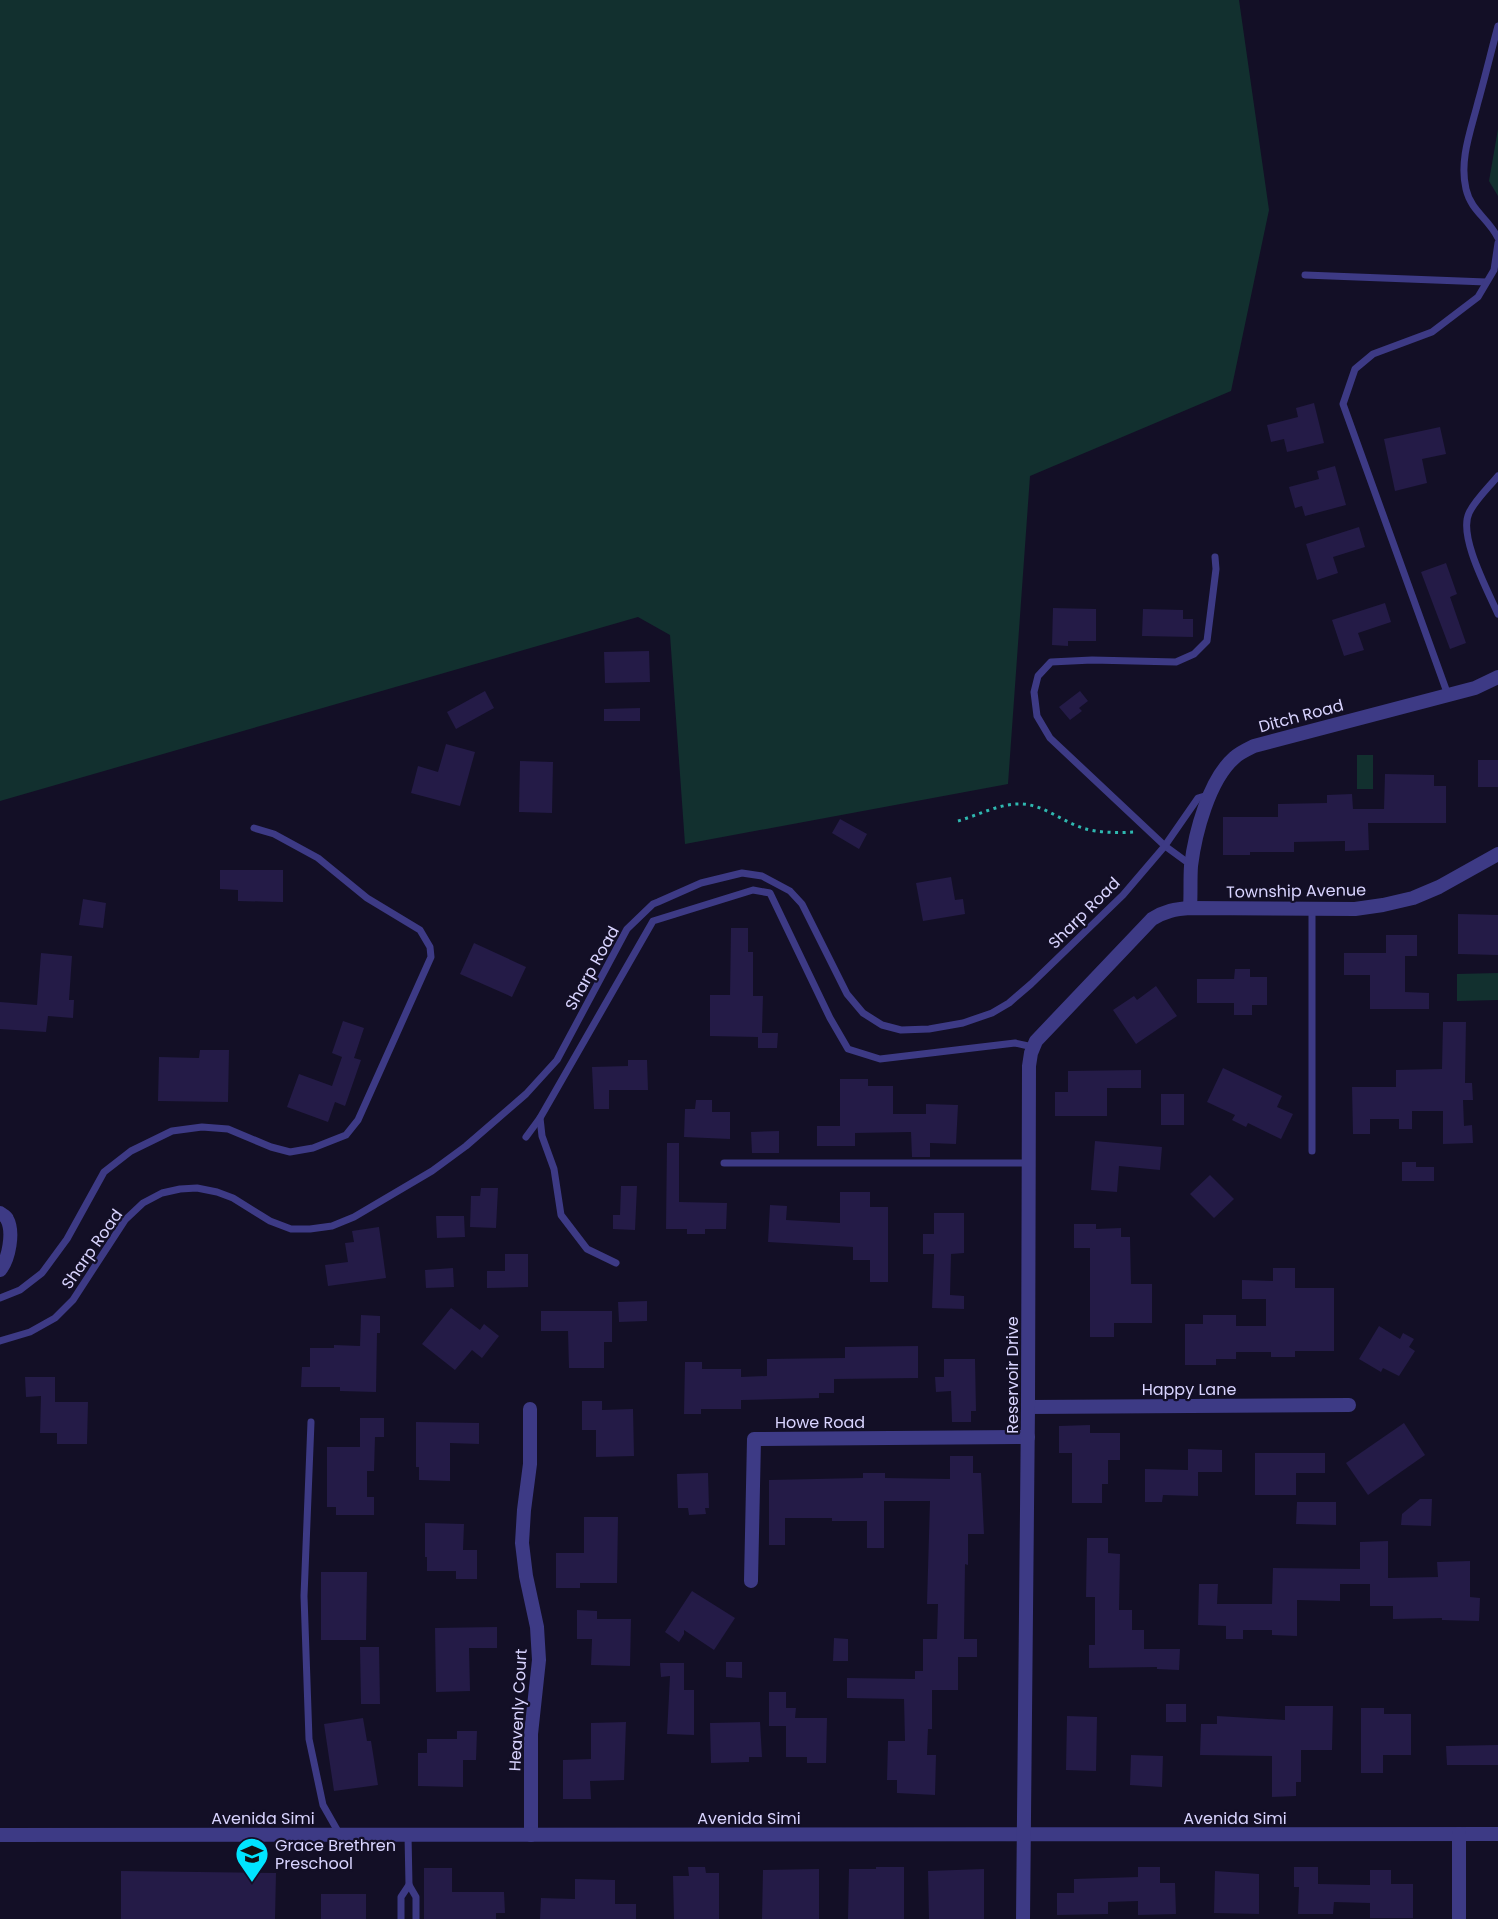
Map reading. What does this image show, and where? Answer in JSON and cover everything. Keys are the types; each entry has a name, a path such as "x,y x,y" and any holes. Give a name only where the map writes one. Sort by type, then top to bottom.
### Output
{"street":[{"name":"Ditch Road","path":"1190,908 1191,865 1209,795 1217,779 1234,758 1254,746 1475,688 1498,677"},
{"name":"Township Avenue","path":"1190,908 1355,909 1383,905 1413,898 1439,887 1498,854"},
{"name":"Reservoir Drive","path":"1023,1919 1029,1066 1033,1047 1044,1030 1152,920 1173,909 1190,908"},
{"path":"0,1212 7,1219 11,1245 1,1265"},
{"name":"Happy Lane","path":"1028,1407 1349,1405"},
{"name":"Heavenly Court","path":"530,1409 530,1464 522,1543 526,1576 537,1627 539,1660 531,1734 531,1835"},
{"name":"Howe Road","path":"751,1581 754,1439 1028,1437"},
{"path":"1459,1834 1459,1919"},
{"name":"Avenida Simi","path":"0,1835 1498,1834"}],"lane":[{"path":"1498,26 1464,164 1466,189 1474,208 1491,224 1498,238"},
{"path":"1448,695 1343,404 1355,369 1372,354 1432,332 1478,297 1494,270 1498,243"},
{"path":"1305,275 1486,282"},
{"path":"1498,476 1469,513 1466,527 1471,548 1498,614"},
{"path":"1191,865 1148,831 1050,738 1037,716 1034,692 1038,676 1051,662 1092,660 1176,662 1194,654 1207,641 1216,569 1215,557"},
{"name":"Sharp Road","path":"0,1341 30,1332 55,1318 73,1300 125,1220 143,1203 162,1193 197,1188 217,1192 233,1198 270,1221 291,1228 310,1229 332,1226 354,1217 432,1172 509,1109 557,1060 627,929 653,904 701,883 742,873 762,876 790,891 802,904 847,994 862,1013 882,1025 901,1030 929,1029 963,1023 992,1013 1009,1004 1123,895 1165,846 1198,798 1209,795"},
{"path":"0,1298 20,1290 42,1273 67,1239 104,1172 131,1151 151,1141 172,1131 202,1127 228,1129 271,1147 290,1152 313,1148 346,1135 358,1120 428,965 431,957 430,947 420,930 367,898 318,858 274,834 254,828"},
{"path":"526,1137 540,1119 653,921 753,890 770,893 830,1018 848,1049 880,1059 1015,1043 1033,1047"},
{"path":"1312,908 1312,1151"},
{"path":"540,1119 542,1136 554,1169 561,1215 587,1249 616,1263"},
{"path":"724,1163 1029,1163"},
{"path":"311,1422 304,1596 309,1739 323,1805 340,1835"},
{"path":"408,1835 409,1885 416,1897 417,1919"},
{"path":"401,1919 401,1898 409,1885"}],"path":[{"path":"958,820 978,816 994,808 1023,804 1053,814 1084,829 1121,833 1148,831"}],"green space":[{"path":"0,0 1239,0 1269,210 1231,391 1030,476 1008,784 685,844 670,635 638,617 0,801"},
{"path":"1498,129 1498,196 1489,181"},
{"path":"1357,755 1373,755 1373,789 1357,789"},
{"path":"1498,973 1498,1000 1457,1001 1457,974"}],"building":[{"path":"1314,403 1324,443 1287,452 1284,439 1271,442 1267,425 1298,417 1296,408"},
{"path":"1440,427 1446,454 1422,459 1427,483 1395,491 1384,439"},
{"path":"1335,466 1346,505 1305,516 1302,506 1295,508 1289,487 1319,479 1317,471"},
{"path":"1359,527 1365,547 1333,557 1338,573 1317,580 1306,544"},
{"path":"1446,563 1457,594 1450,597 1466,643 1450,649 1421,572"},
{"path":"1385,603 1391,622 1358,633 1364,650 1344,656 1332,620"},
{"path":"1053,608 1096,609 1096,641 1068,641 1068,646 1052,645"},
{"path":"1143,609 1183,610 1183,619 1193,619 1193,637 1142,636"},
{"path":"649,651 650,682 605,683 604,652"},
{"path":"485,691 494,708 456,729 447,712"},
{"path":"1080,691 1088,701 1079,708 1082,711 1070,720 1059,707"},
{"path":"640,708 640,721 604,721 604,709"},
{"path":"446,744 475,752 460,806 411,793 418,766 438,772"},
{"path":"1478,760 1498,760 1498,787 1478,787"},
{"path":"520,761 553,762 552,813 519,812"},
{"path":"1385,774 1434,775 1434,786 1446,786 1446,823 1368,823 1369,850 1345,851 1345,841 1294,842 1294,852 1250,852 1250,855 1223,855 1223,817 1278,817 1278,804 1327,803 1327,795 1352,794 1353,809 1384,809"},
{"path":"840,819 867,834 859,849 832,833"},
{"path":"220,870 283,870 283,902 238,901 238,890 220,889"},
{"path":"951,877 955,900 963,899 965,914 923,921 916,883"},
{"path":"83,899 106,903 103,928 79,925"},
{"path":"1458,914 1498,915 1498,955 1458,954"},
{"path":"731,928 748,928 748,952 753,952 753,996 763,996 762,1033 778,1033 777,1048 758,1048 758,1037 710,1036 710,995 730,995"},
{"path":"1386,935 1417,935 1417,956 1405,956 1405,992 1429,993 1429,1009 1370,1009 1370,975 1344,975 1344,953 1386,953"},
{"path":"474,943 526,967 512,997 460,974"},
{"path":"41,953 72,956 69,1000 74,1000 73,1018 48,1016 46,1032 0,1029 0,1002 37,1005"},
{"path":"1235,969 1250,969 1250,977 1267,977 1267,1005 1252,1005 1252,1015 1234,1015 1234,1003 1197,1003 1197,979 1234,979"},
{"path":"1156,986 1177,1016 1136,1044 1113,1010 1134,996 1137,1000"},
{"path":"343,1021 364,1028 354,1058 361,1060 345,1106 335,1102 328,1122 287,1107 299,1074 332,1086 342,1057 332,1053"},
{"path":"1443,1022 1466,1022 1465,1083 1472,1083 1473,1100 1463,1100 1464,1126 1472,1125 1473,1143 1443,1144 1443,1111 1412,1111 1412,1129 1399,1129 1399,1119 1370,1119 1370,1134 1353,1134 1352,1087 1396,1087 1396,1070 1442,1069"},
{"path":"200,1050 229,1050 228,1102 158,1101 159,1057 199,1058"},
{"path":"628,1060 647,1060 648,1090 609,1090 609,1109 594,1109 592,1067 628,1066"},
{"path":"1223,1068 1282,1096 1277,1107 1293,1114 1281,1139 1248,1123 1246,1127 1232,1120 1235,1115 1207,1102"},
{"path":"1141,1070 1141,1088 1107,1088 1107,1116 1055,1116 1055,1092 1068,1092 1068,1071"},
{"path":"840,1079 868,1079 868,1086 893,1086 893,1114 926,1114 926,1104 958,1105 956,1144 930,1143 930,1157 912,1157 911,1132 855,1133 855,1146 817,1146 817,1126 840,1126"},
{"path":"1161,1094 1184,1094 1184,1125 1161,1125"},
{"path":"696,1100 712,1100 712,1112 730,1112 730,1139 684,1137 685,1109 695,1109"},
{"path":"779,1131 779,1153 752,1153 751,1132"},
{"path":"1095,1141 1162,1147 1160,1170 1119,1166 1117,1192 1091,1190"},
{"path":"667,1143 679,1143 679,1202 727,1203 726,1229 705,1229 705,1234 687,1234 687,1229 666,1229"},
{"path":"1402,1162 1416,1162 1416,1167 1434,1167 1434,1181 1402,1181"},
{"path":"1210,1175 1234,1199 1214,1218 1190,1194"},
{"path":"621,1186 637,1186 635,1230 613,1229 613,1215 620,1215"},
{"path":"481,1188 498,1188 496,1228 470,1227 471,1196 480,1196"},
{"path":"840,1192 870,1192 870,1207 888,1207 888,1282 870,1282 870,1260 853,1260 853,1247 768,1242 770,1205 787,1206 786,1220 840,1223"},
{"path":"934,1213 964,1213 964,1253 951,1254 950,1295 964,1296 964,1309 932,1308 934,1254 923,1254 923,1234 934,1234"},
{"path":"436,1216 464,1216 465,1237 437,1238"},
{"path":"1074,1224 1096,1224 1096,1229 1121,1228 1121,1237 1130,1237 1131,1284 1152,1284 1152,1323 1114,1323 1114,1337 1090,1337 1090,1248 1074,1248"},
{"path":"379,1227 386,1278 328,1286 325,1265 348,1262 345,1243 354,1242 352,1231"},
{"path":"505,1254 528,1254 528,1287 487,1288 487,1271 505,1271"},
{"path":"453,1268 454,1287 426,1288 425,1270"},
{"path":"1273,1268 1295,1268 1295,1288 1334,1288 1334,1351 1295,1351 1295,1357 1271,1357 1271,1352 1236,1352 1236,1359 1216,1359 1216,1365 1185,1365 1185,1324 1203,1324 1203,1315 1236,1315 1236,1326 1266,1326 1266,1299 1242,1299 1242,1280 1273,1281"},
{"path":"647,1301 647,1321 619,1322 618,1302"},
{"path":"451,1308 480,1330 484,1324 499,1336 482,1358 472,1350 455,1370 422,1344"},
{"path":"541,1311 612,1311 612,1342 604,1342 604,1368 569,1368 568,1331 541,1331"},
{"path":"361,1315 380,1316 380,1333 377,1333 376,1392 340,1391 340,1387 301,1387 302,1367 310,1367 310,1348 334,1348 334,1345 360,1346"},
{"path":"1379,1326 1400,1339 1403,1333 1414,1339 1409,1347 1415,1351 1399,1376 1383,1368 1381,1372 1359,1359"},
{"path":"918,1346 918,1378 834,1379 834,1393 819,1393 819,1398 741,1400 741,1409 701,1409 701,1414 684,1414 685,1362 702,1362 702,1369 741,1369 741,1377 767,1376 767,1359 845,1358 845,1347"},
{"path":"944,1359 975,1359 976,1411 971,1411 971,1422 952,1422 951,1391 936,1392 935,1377 944,1377"},
{"path":"25,1377 55,1377 55,1402 88,1402 87,1444 57,1444 57,1433 40,1433 41,1396 26,1397"},
{"path":"582,1401 602,1401 602,1410 633,1409 634,1456 596,1457 596,1430 582,1430"},
{"path":"360,1418 384,1418 384,1437 375,1437 374,1471 367,1471 367,1497 374,1497 374,1515 336,1515 336,1507 327,1507 327,1447 360,1447"},
{"path":"416,1422 479,1423 479,1444 450,1443 450,1481 419,1480 419,1467 416,1467"},
{"path":"1404,1423 1425,1455 1368,1495 1346,1463"},
{"path":"1090,1425 1090,1433 1120,1433 1120,1460 1108,1460 1108,1484 1102,1484 1102,1503 1072,1503 1072,1453 1059,1453 1059,1426"},
{"path":"1188,1449 1222,1450 1222,1472 1198,1472 1198,1496 1163,1495 1162,1502 1145,1502 1145,1469 1188,1470"},
{"path":"1255,1453 1325,1453 1325,1473 1296,1473 1296,1495 1255,1495"},
{"path":"950,1456 973,1456 973,1473 981,1473 984,1534 968,1534 968,1565 965,1564 964,1639 977,1639 977,1657 958,1657 958,1690 932,1690 932,1729 928,1729 927,1755 936,1755 935,1795 897,1793 897,1780 887,1780 888,1741 905,1741 904,1699 847,1698 847,1678 915,1679 915,1671 923,1671 923,1639 937,1639 938,1604 927,1604 930,1501 884,1501 884,1548 867,1548 867,1521 832,1521 832,1518 785,1518 785,1545 769,1545 769,1480 863,1478 863,1473 885,1473 885,1478 950,1479"},
{"path":"708,1473 709,1508 705,1508 706,1514 689,1515 688,1508 678,1508 677,1474"},
{"path":"1420,1499 1432,1499 1431,1526 1401,1525 1402,1514"},
{"path":"1297,1502 1336,1502 1336,1525 1296,1524"},
{"path":"584,1517 618,1517 617,1583 580,1583 580,1588 556,1588 556,1553 584,1553"},
{"path":"425,1523 464,1524 463,1550 477,1550 477,1579 456,1579 456,1571 427,1571"},
{"path":"1087,1538 1108,1538 1108,1553 1120,1554 1119,1610 1132,1610 1132,1630 1144,1630 1144,1649 1180,1649 1179,1670 1157,1669 1157,1667 1089,1668 1089,1645 1095,1645 1095,1597 1086,1597"},
{"path":"1388,1541 1388,1578 1438,1577 1437,1562 1470,1561 1470,1597 1480,1598 1479,1621 1442,1620 1442,1618 1393,1619 1393,1606 1370,1606 1370,1584 1340,1584 1340,1601 1297,1600 1297,1636 1272,1635 1272,1630 1243,1630 1243,1639 1226,1639 1226,1626 1198,1625 1199,1584 1218,1584 1217,1604 1272,1604 1273,1568 1360,1569 1360,1542"},
{"path":"321,1572 367,1572 366,1640 321,1640"},
{"path":"692,1591 735,1618 714,1650 684,1630 679,1642 665,1632"},
{"path":"577,1610 597,1611 597,1619 631,1619 630,1666 591,1665 592,1639 577,1639"},
{"path":"497,1627 497,1648 469,1648 470,1691 436,1692 435,1628"},
{"path":"834,1638 848,1639 848,1661 833,1661"},
{"path":"360,1647 379,1647 380,1704 361,1704"},
{"path":"726,1662 742,1662 742,1678 726,1677"},
{"path":"660,1663 684,1663 684,1690 694,1690 694,1735 667,1734 670,1676 661,1677"},
{"path":"769,1692 786,1692 786,1708 796,1708 795,1718 827,1718 826,1763 807,1763 807,1757 786,1757 786,1726 769,1726"},
{"path":"1166,1704 1186,1704 1186,1722 1166,1722"},
{"path":"1285,1706 1333,1706 1332,1750 1301,1750 1301,1782 1296,1782 1296,1796 1272,1797 1272,1756 1200,1755 1201,1724 1217,1724 1217,1716 1285,1720"},
{"path":"1361,1708 1384,1708 1384,1714 1411,1714 1411,1755 1383,1755 1383,1773 1361,1773"},
{"path":"1067,1716 1097,1717 1096,1771 1066,1770"},
{"path":"363,1718 367,1741 371,1741 378,1785 334,1791 324,1724"},
{"path":"626,1722 624,1780 590,1781 591,1799 563,1799 563,1760 591,1759 591,1723"},
{"path":"760,1722 762,1757 749,1757 749,1762 711,1763 710,1723"},
{"path":"457,1731 477,1731 476,1760 463,1760 463,1787 418,1786 418,1753 427,1753 427,1739 457,1739"},
{"path":"1498,1745 1498,1765 1447,1765 1446,1746"},
{"path":"1131,1755 1163,1756 1162,1787 1130,1785"},
{"path":"688,1867 705,1867 706,1873 719,1873 719,1919 674,1919 673,1876 689,1876"},
{"path":"876,1867 904,1867 904,1919 848,1919 849,1869 876,1869"},
{"path":"1138,1867 1160,1867 1160,1883 1175,1883 1176,1914 1138,1915 1138,1901 1108,1902 1108,1914 1057,1915 1057,1893 1074,1893 1074,1879 1138,1877"},
{"path":"1294,1867 1318,1867 1318,1884 1370,1885 1370,1870 1391,1870 1391,1884 1413,1884 1413,1918 1370,1918 1370,1903 1334,1902 1333,1914 1298,1914 1299,1887 1294,1887"},
{"path":"424,1868 452,1868 452,1892 504,1892 505,1913 496,1913 496,1919 424,1919"},
{"path":"819,1869 819,1919 762,1919 763,1870"},
{"path":"984,1869 984,1919 929,1919 928,1871"},
{"path":"121,1871 276,1873 275,1919 121,1919"},
{"path":"1215,1871 1259,1874 1259,1914 1214,1913"},
{"path":"575,1879 615,1880 615,1904 636,1904 636,1919 540,1919 541,1898 575,1899"},
{"path":"321,1894 366,1894 366,1919 321,1919"}],"place":[{"name":"Grace Brethren Preschool","path":"252,1883"}]}
